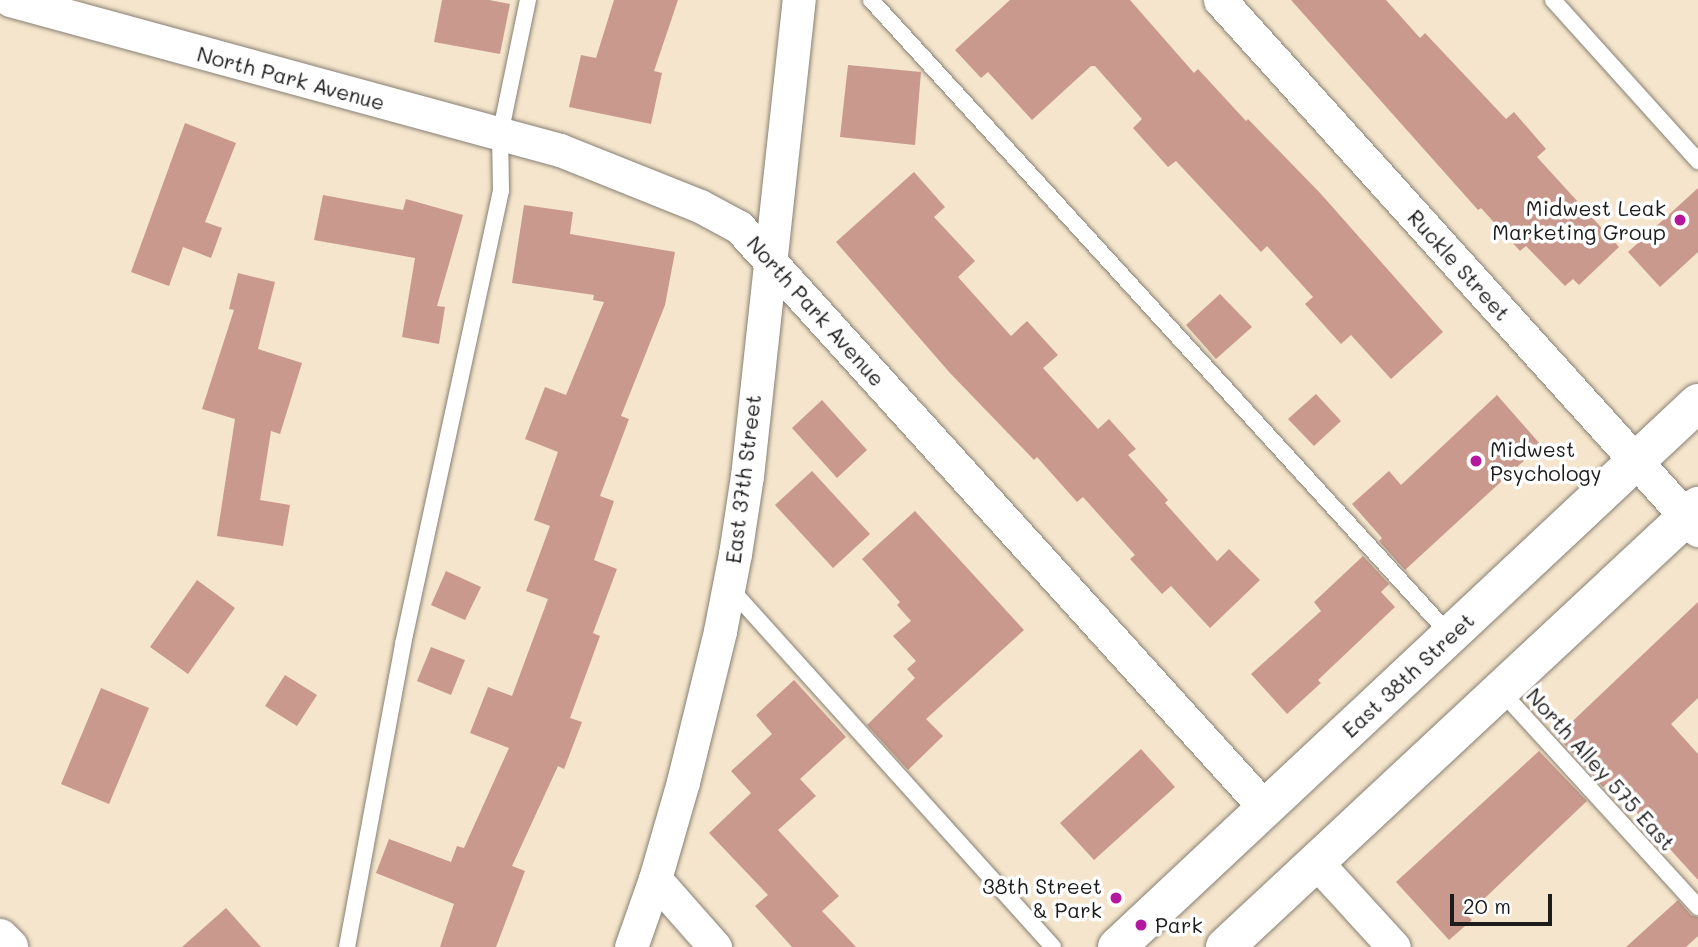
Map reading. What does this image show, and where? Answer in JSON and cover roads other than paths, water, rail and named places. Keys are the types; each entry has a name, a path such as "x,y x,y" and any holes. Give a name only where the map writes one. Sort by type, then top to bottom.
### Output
{"main road":[{"name":"East 38th Street","path":"1117,947 1698,403"},
{"path":"1225,947 1500,691 1694,518"},
{"path":"0,938 9,947"}],"street":[{"name":"North Park Avenue","path":"10,0 588,160 700,206 739,227 1265,808"},
{"name":"East 37th Street","path":"631,947 655,880 683,782 729,587 747,476 799,0"},
{"name":"Ruckle Street","path":"1220,0 1636,461 1694,518"},
{"path":"1316,862 1394,947"},
{"path":"655,880 715,947"}],"lane":[{"path":"347,947 403,644 501,190 500,135 528,0"},
{"path":"871,0 1450,635"},
{"path":"1553,0 1698,161"},
{"path":"729,587 1053,947"},
{"name":"North Alley 575 East","path":"1500,691 1698,907"}],"place":[{"name":"Midwest Leak Marketing Group","path":"1680,220"},
{"name":"Midwest Psychology","path":"1476,461"},
{"name":"38th Street & Park","path":"1116,898"},
{"name":"Park","path":"1141,925"}]}
